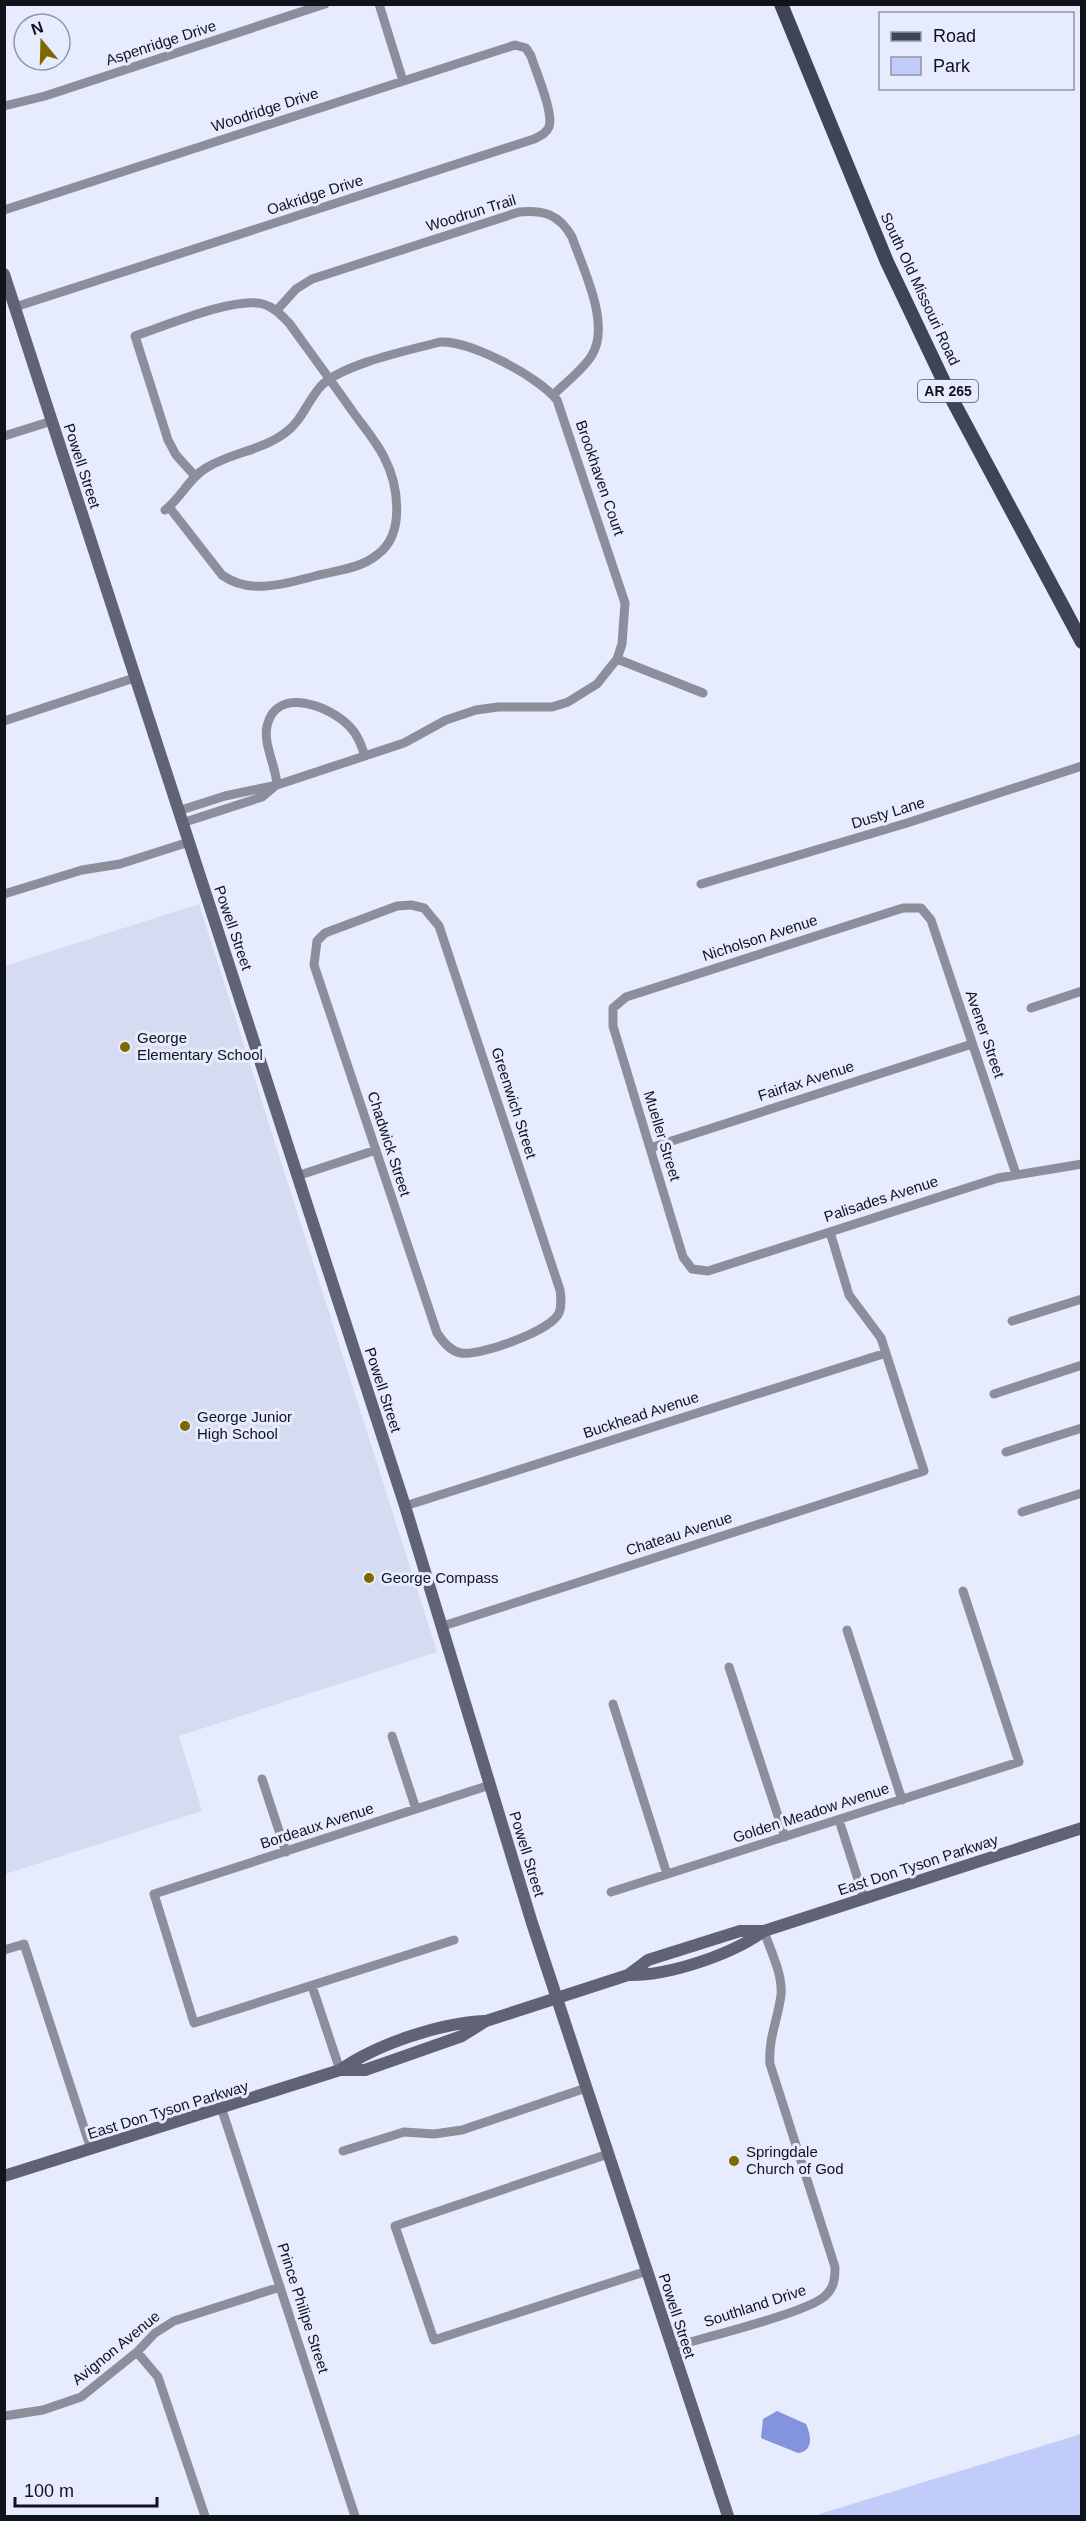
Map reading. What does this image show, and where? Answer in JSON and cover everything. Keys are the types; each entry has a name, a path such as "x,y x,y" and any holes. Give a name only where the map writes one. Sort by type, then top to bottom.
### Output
{"main road":[{"name":"South Old Missouri Road","path":"781,4 887,262 954,403 1082,642"}],"street":[{"name":"Aspenridge Drive","path":"4,106 45,96 325,4"},
{"path":"379,4 403,81"},
{"name":"Woodridge Drive","path":"4,210 515,45 526,48 531,56"},
{"name":"Oakridge Drive","path":"15,307 544,135 549,127 550,116 531,56"},
{"name":"Woodrun Trail","path":"277,310 296,289 312,279 519,212 536,211 551,214 565,224 572,237 600,322 599,342 591,358 553,395"},
{"name":"Powell Street","path":"5,280 405,1506 586,2088 728,2517"},
{"path":"195,476 172,448 135,336 238,303 264,304 277,310 289,323 329,379"},
{"name":"Brookhaven Court","path":"180,817 233,794 277,785 404,743 446,720 476,710 498,707 538,708 568,702 597,684 617,659 625,632 625,603 561,409 553,395 535,380 469,347 450,341 428,345 348,369 329,379 314,395 293,427 284,434 261,448 220,460 195,476 167,508 216,568 230,580 239,584 279,585 360,565 381,553 393,533 396,521 394,493 387,465 380,450 329,379"},
{"path":"4,436 52,421"},
{"path":"617,659 703,693"},
{"path":"4,721 134,678"},
{"path":"277,785 276,768 266,736 266,728 274,711 290,702 305,703 343,720 354,732 365,756"},
{"name":"Dusty Lane","path":"701,884 907,824 1082,766"},
{"path":"4,894 82,870 120,864 189,842"},
{"name":"Chadwick Street","path":"424,908 411,905 397,906 336,927 317,941 314,965 437,1333 452,1350"},
{"name":"Greenwich Street","path":"424,908 433,916 443,937 560,1290 559,1313 552,1323 540,1331 474,1353 452,1350"},
{"name":"Nicholson Avenue","path":"613,1008 618,1002 637,994 903,908 921,908"},
{"name":"Avener Street","path":"921,908 931,920 1016,1174"},
{"path":"1030,1008 1082,991"},
{"name":"Mueller Street","path":"613,1008 612,1026 683,1257 692,1269"},
{"name":"Fairfax Avenue","path":"650,1148 972,1044"},
{"path":"297,1176 376,1150"},
{"name":"Palisades Avenue","path":"692,1269 708,1271 1016,1174 1082,1164"},
{"path":"830,1232 849,1295 881,1338 886,1353"},
{"path":"1012,1321 1082,1299"},
{"name":"Buckhead Avenue","path":"405,1506 886,1353"},
{"name":"Chateau Avenue","path":"443,1626 924,1471 886,1353"},
{"path":"994,1394 1082,1365"},
{"path":"1006,1452 1082,1428"},
{"path":"1022,1512 1082,1493"},
{"name":"Golden Meadow Avenue","path":"611,1892 1019,1762 963,1591"},
{"path":"847,1630 902,1800"},
{"path":"729,1667 785,1837"},
{"path":"613,1704 667,1874"},
{"path":"392,1736 416,1809"},
{"path":"262,1779 286,1852"},
{"name":"Bordeaux Avenue","path":"312,1986 194,2023 154,1894 490,1785"},
{"path":"838,1820 864,1899"},
{"name":"East Don Tyson Parkway","path":"4,2176 222,2110 340,2070 365,2070 462,2036 486,2021 628,1975 652,1975 672,1969 744,1945 764,1931 1082,1828"},
{"name":"Southland Drive","path":"672,2347 812,2305 831,2290 835,2279 834,2267 770,2064 768,2049 781,1995 780,1981 764,1931"},
{"path":"340,2070 312,1986 454,1940"},
{"path":"4,1950 24,1944 91,2149"},
{"path":"343,2151 404,2132 434,2134 462,2130 586,2088"},
{"name":"Prince Philipe Street","path":"222,2110 355,2517"},
{"path":"608,2154 394,2226 434,2340 647,2271"},
{"name":"Avignon Avenue","path":"4,2416 43,2410 81,2397 137,2352 155,2333 174,2321 280,2287"},
{"path":"137,2352 158,2377 205,2517"}],"shaded area":[{"name":"George Junior High School","path":"199,904 437,1652 179,1736 202,1811 5,1874 5,966"}],"green space":[{"path":"1081,2434 1081,2516 813,2516"}],"water":[{"path":"777,2411 806,2424 810,2442 803,2452 798,2453 761,2438 763,2419"}],"place":[{"name":"George Elementary School","path":"125,1047"},
{"name":"George Junior High School","path":"185,1426"},
{"name":"George Compass","path":"369,1578"},
{"name":"Springdale Church of God","path":"734,2161"}]}
